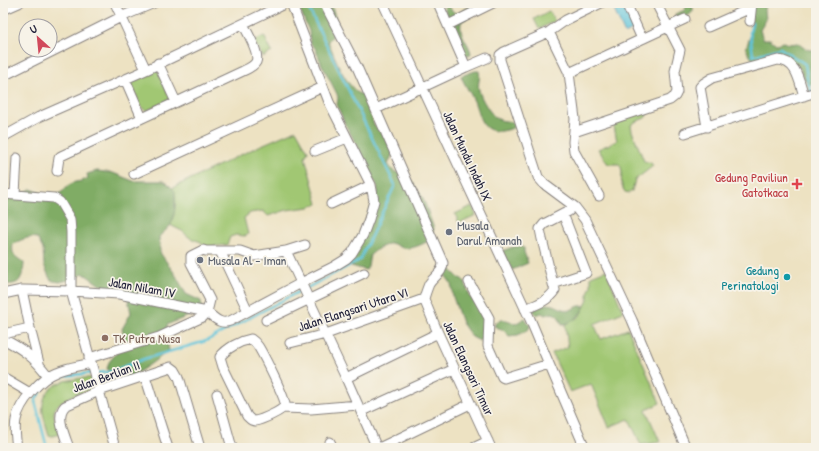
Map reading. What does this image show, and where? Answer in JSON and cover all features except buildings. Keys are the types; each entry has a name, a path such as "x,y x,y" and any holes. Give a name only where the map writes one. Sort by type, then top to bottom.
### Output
{"street":[{"path":"3,10 19,3"},
{"path":"115,3 146,70"},
{"path":"3,76 121,17 154,3"},
{"path":"3,137 39,117 146,70 282,5 282,3"},
{"path":"266,320 352,253 369,219 374,201 371,185 323,87 291,3"},
{"path":"324,3 376,108 443,263 443,268 430,283 424,299"},
{"name":"Jalan Mundu Indah IX","path":"383,3 531,322 585,448"},
{"path":"438,3 466,67"},
{"path":"448,25 493,3"},
{"path":"601,3 566,20 549,32 504,52 500,55 500,60 538,177 544,184 575,208 585,220 632,320 686,448"},
{"path":"626,3 642,39"},
{"path":"574,132 670,100 675,96 677,92 675,71 680,50 656,3"},
{"path":"750,21 751,5"},
{"path":"708,27 751,5"},
{"path":"569,73 685,19"},
{"path":"57,171 59,158 61,156 253,66 257,56 243,24"},
{"path":"549,32 569,73 575,119 574,151 599,196"},
{"path":"376,108 487,58"},
{"path":"685,133 707,127 810,94 795,68 783,60 778,60 712,78 700,87 707,127"},
{"path":"158,63 176,102"},
{"path":"125,78 142,118"},
{"path":"134,174 323,87"},
{"path":"316,151 347,138"},
{"path":"15,194 17,158"},
{"path":"331,204 371,185"},
{"path":"3,194 54,198 60,202 70,219 71,291 115,448"},
{"path":"525,309 552,296 555,290 540,228 544,224 575,208"},
{"path":"553,284 586,273 564,214"},
{"path":"17,448 16,420 21,408 30,393 48,376 91,363 159,337 199,319 207,312 210,300 191,262 191,256 203,250 220,252 240,251 254,256 286,251 305,245"},
{"path":"286,251 378,448 470,404"},
{"path":"220,252 248,311"},
{"path":"207,312 224,323 248,311 305,291 364,273"},
{"path":"469,282 489,318 488,346 502,377 504,378 549,364"},
{"path":"22,290 39,363"},
{"name":"Jalan Nilam IV","path":"3,294 22,290 119,294 207,312"},
{"name":"Jalan Elangsari Timur","path":"424,299 454,369 490,445"},
{"name":"Jalan Elangsari Utara VI","path":"290,343 326,334 424,299"},
{"path":"3,334 30,328"},
{"path":"346,378 438,333"},
{"path":"3,339 28,353 39,363 48,376"},
{"path":"284,408 284,399 255,342 251,340 244,340 224,352 220,357 221,362 244,410 251,420 255,421 284,408 360,408 454,369"},
{"name":"Jalan Berlian II","path":"69,448 61,421 62,409 69,403 98,387 145,376 170,366 175,370 179,377 200,448"},
{"path":"145,376 168,448"},
{"path":"3,377 30,393"},
{"path":"217,394 232,448"},
{"path":"473,448 490,445"}],"green space":[{"path":"297,3 330,3 334,13 336,27 335,32 328,41 337,63 344,77 353,89 359,94 363,93 367,95 369,110 374,125 380,130 394,151 388,164 396,172 407,174 423,198 434,229 430,240 417,246 403,248 391,243 379,248 370,255 366,270 347,265 346,262 378,193 377,185 361,159 358,147 345,124 337,105 337,94 315,48 310,43 309,31"},
{"path":"475,3 489,3 461,22 462,35 471,53 469,56 465,55 460,37 447,18 444,6 448,6 458,14"},
{"path":"685,3 692,3 693,11 682,18 677,18 675,14 685,10"},
{"path":"752,3 767,3 765,9 766,20 760,30 763,39 770,39 776,44 783,42 789,44 798,43 806,49 816,49 816,84 808,84 800,69 778,55 768,56 757,61 753,60 746,48 750,37"},
{"path":"549,11 555,21 539,29 534,19"},
{"path":"264,36 272,52 263,57 254,41"},
{"path":"157,69 170,99 146,111 140,106 131,82"},
{"path":"479,71 479,90 489,110 498,119 514,123 514,127 502,131 495,131 489,129 482,122 474,101 461,76"},
{"path":"646,111 647,115 645,118 631,125 644,161 651,163 653,166 635,180 632,191 629,193 625,192 623,188 621,181 622,171 619,164 608,164 598,149 617,141 613,122"},
{"path":"296,130 308,151 305,157 318,204 309,207 287,210 268,216 263,211 250,213 244,218 248,234 245,236 236,235 230,237 227,245 205,247 201,242 190,238 182,231 170,225 175,201 172,188"},
{"path":"97,171 113,173 133,181 163,181 175,191 175,209 172,222 159,237 160,251 186,294 201,301 202,308 198,311 167,325 166,338 169,350 142,370 127,377 116,376 107,369 109,362 119,350 123,333 122,329 131,313 128,299 119,289 100,285 83,273 78,278 60,282 53,281 50,279 44,265 43,249 37,238 25,239 13,244 13,254 24,263 23,271 18,282 13,284 3,284 3,197 13,199 31,189 51,196 59,194 70,184 84,180 88,178 87,174"},
{"path":"472,206 476,215 459,223 455,214"},
{"path":"521,246 524,248 528,263 512,270 502,251"},
{"path":"448,270 451,270 465,282 470,297 478,304 486,322 486,335 480,341 472,337 462,323 453,297 451,283 445,275"},
{"path":"606,270 623,312 594,324 601,339 628,329 660,403 646,410 660,442 641,445 629,419 609,427 591,384 570,392 552,353 568,347 565,324 579,317 588,300 588,293 591,286 591,276"},
{"path":"545,304 554,305 568,311 579,306 585,306 581,313 573,321 562,324 558,316 553,313 545,315 542,313 536,315 533,310"},
{"path":"525,318 530,326 528,330 518,335 509,336 503,330 494,326 501,320 507,320 515,324"},
{"path":"92,378 92,388 70,397 59,404 54,413 55,421 60,434 52,436 49,435 43,413 43,403 49,390 62,382"}],"water":[{"path":"624,3 636,28 625,34 613,8"}],"waterway":[{"path":"306,3 395,185 360,260 307,288"},
{"path":"752,23 750,32 753,56 780,48 805,64 808,83 816,105"},
{"path":"97,373 110,372 144,359 206,341 302,290"},
{"path":"48,382 55,377 92,373"},
{"path":"44,385 35,401 47,448"}],"place":[{"name":"Gedung Paviliun Gatotkaca","path":"797,184"},
{"name":"Musala Darul Amanah","path":"449,232"},
{"name":"Musala Al - Iman","path":"200,260"},
{"name":"Gedung Perinatologi","path":"787,277"},
{"name":"TK Putra Nusa","path":"105,338"}]}
